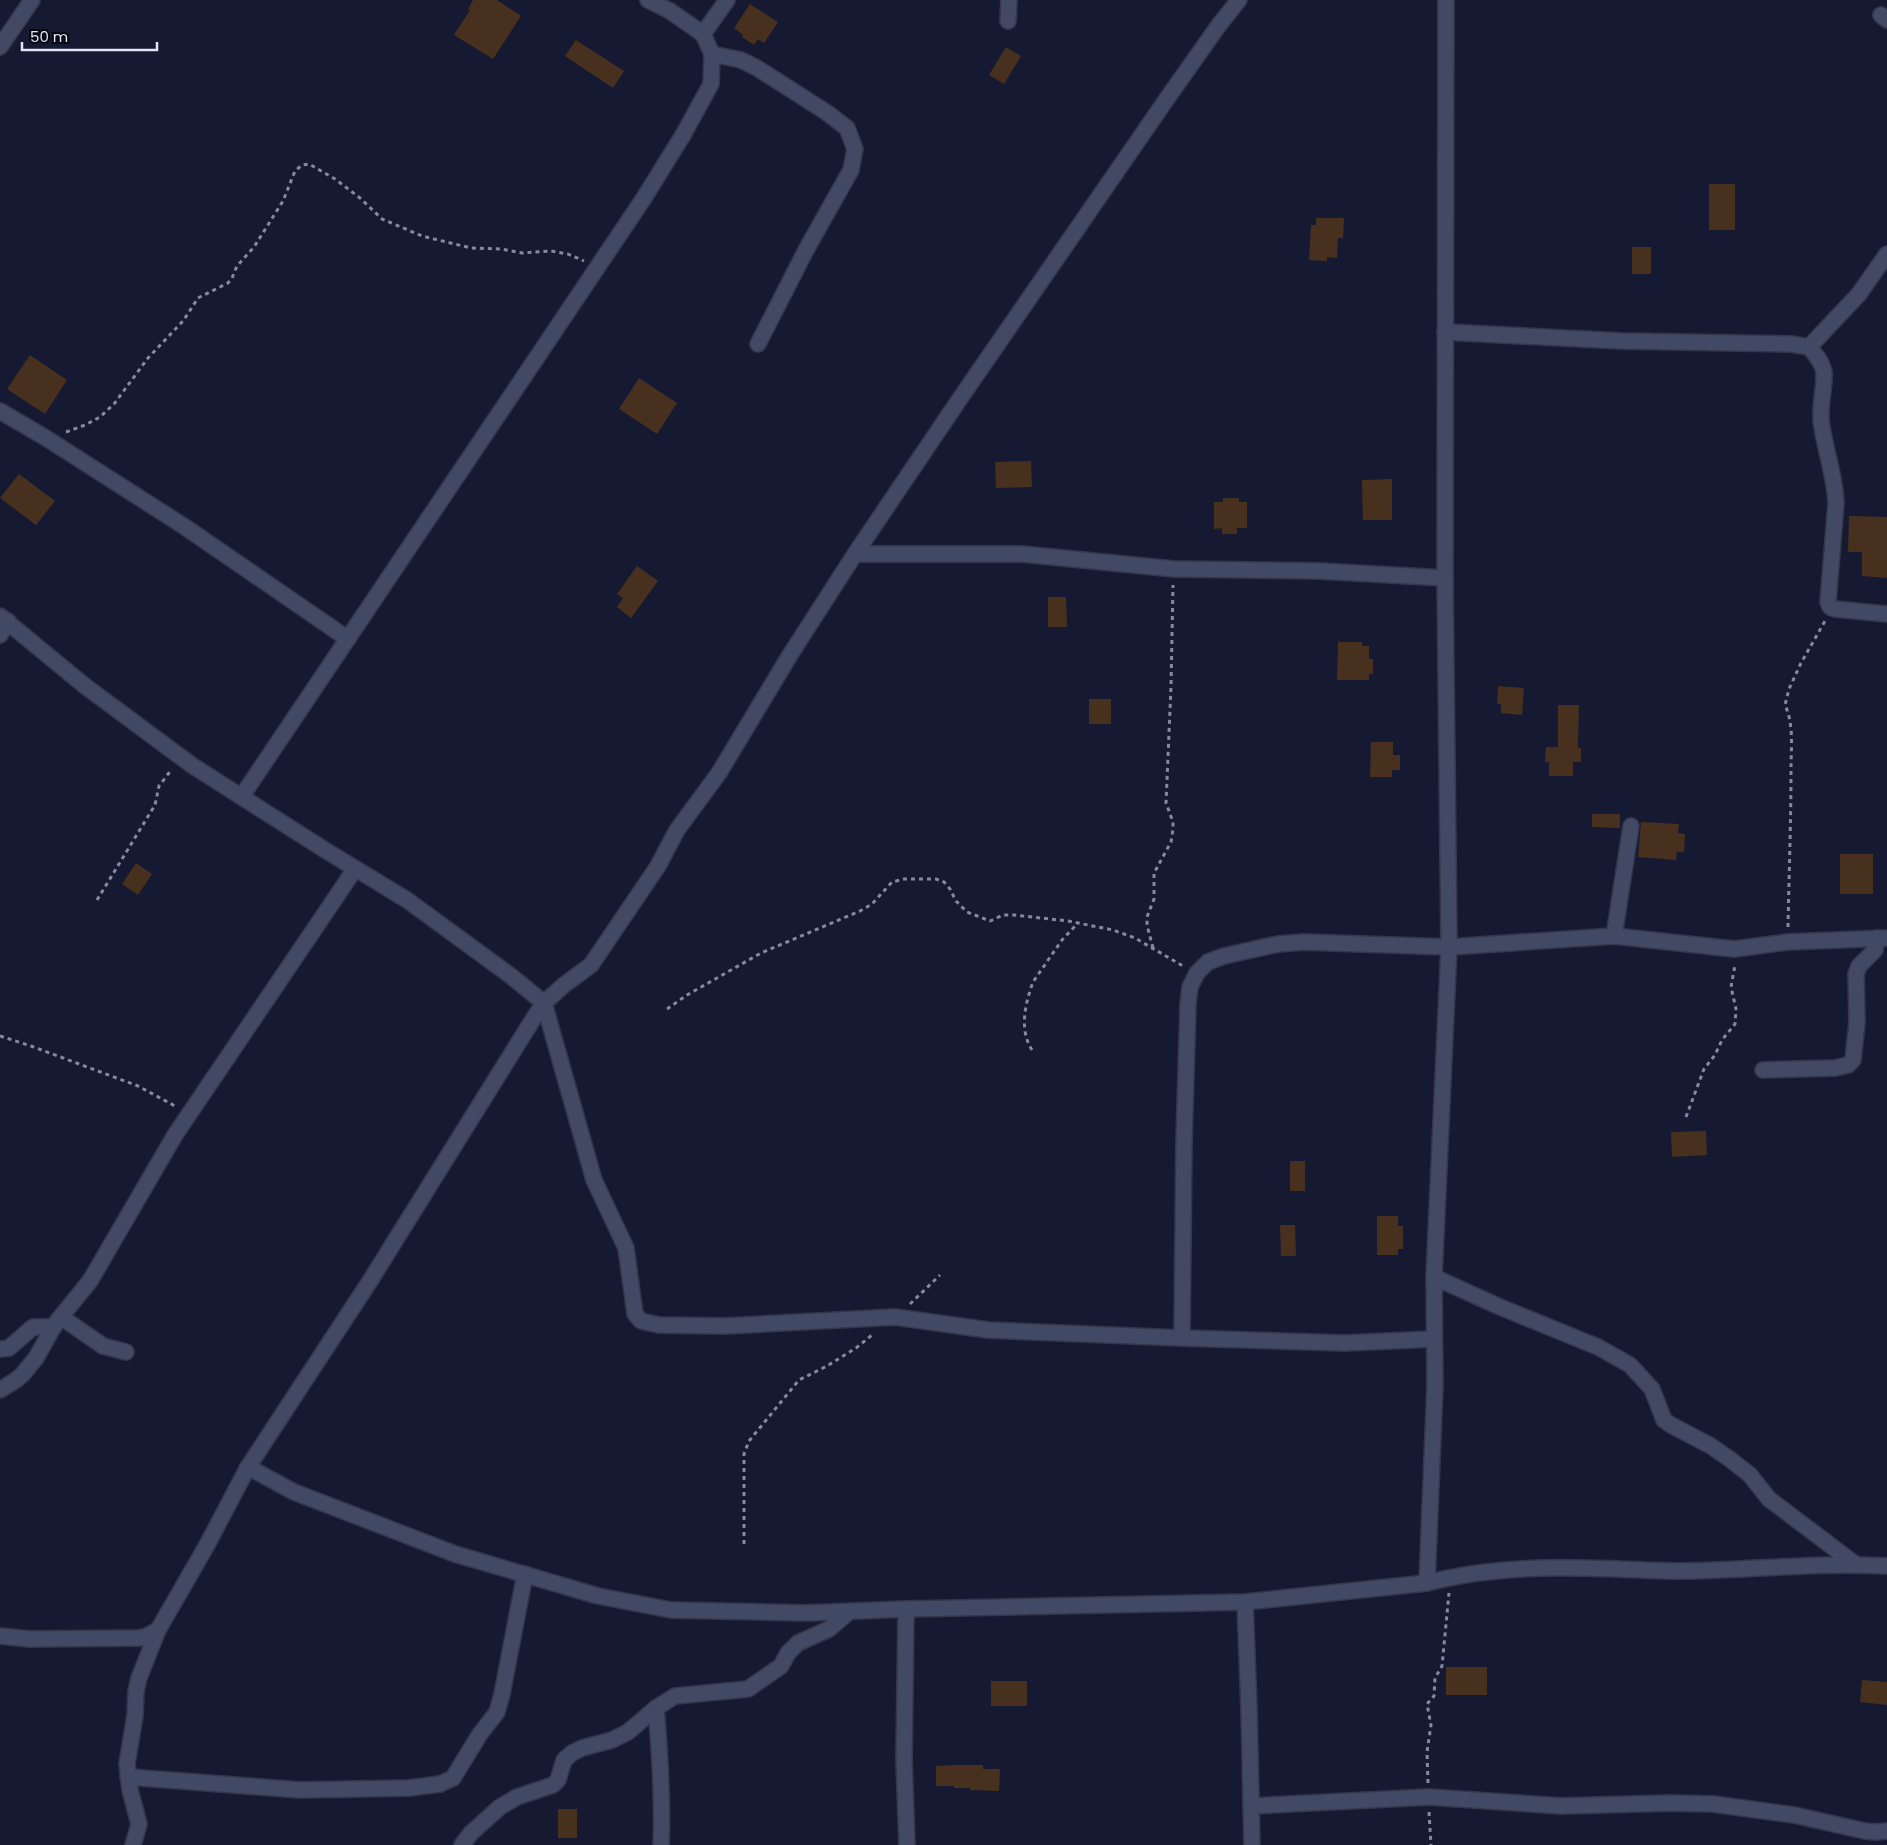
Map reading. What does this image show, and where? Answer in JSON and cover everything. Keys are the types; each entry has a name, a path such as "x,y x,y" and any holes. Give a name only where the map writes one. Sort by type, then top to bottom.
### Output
{"street":[{"path":"0,47 32,0"},
{"path":"242,796 596,270 668,159 711,84 712,54 704,34 670,11 648,0"},
{"path":"704,34 727,0"},
{"path":"1008,21 1009,0"},
{"path":"133,1845 139,1824 130,1790 127,1764 139,1678 158,1630 208,1545 248,1467 370,1281 544,1004 564,985 592,965 658,866 677,830 719,773 790,655 959,400 1214,32 1239,0"},
{"path":"1427,1583 1435,1385 1434,1277 1450,947 1445,578 1446,0"},
{"path":"712,54 741,60 757,68 826,112 847,128 855,149 851,170 806,250 758,344"},
{"path":"1809,346 1859,294 1887,254"},
{"path":"1445,332 1622,341 1791,344 1809,346 1818,358 1824,373 1820,405 1822,428 1836,490 1827,599 1830,607 1887,614"},
{"path":"0,411 46,438 185,527 348,639"},
{"path":"856,554 1022,554 1174,569 1319,570 1445,578"},
{"path":"0,635 4,618 85,686 182,758 355,869 407,900 511,976 544,1004 594,1180 626,1248 632,1300 637,1318 659,1325 725,1326 896,1317 988,1330 1182,1338 1345,1343 1434,1338"},
{"path":"1614,936 1631,826"},
{"path":"0,1390 23,1374 36,1358 58,1322 90,1281 188,1115 355,869"},
{"path":"1182,1338 1184,1141 1188,1004 1190,987 1196,973 1208,962 1224,956 1278,944 1304,942 1450,947 1614,936 1734,949 1788,942 1882,938"},
{"path":"1763,1070 1835,1068 1848,1065 1853,1060 1857,1022 1856,974 1859,966 1875,950 1882,938"},
{"path":"1434,1277 1500,1307 1598,1346 1630,1365 1652,1389 1664,1420 1671,1426 1711,1446 1731,1460 1750,1475 1769,1499 1855,1564"},
{"path":"0,1349 8,1348 33,1327 58,1322 103,1346 126,1352"},
{"path":"248,1467 294,1492 455,1554 598,1596 671,1610 806,1613 1245,1602 1427,1583 1449,1577 1505,1569 1577,1568 1682,1571 1855,1564 1887,1566"},
{"path":"128,1777 301,1790 409,1788 440,1784 453,1778 480,1734 497,1712 525,1574"},
{"path":"1245,1602 1252,1845"},
{"path":"906,1609 904,1760 907,1845"},
{"path":"462,1845 471,1833 500,1807 517,1797 553,1785 558,1780 564,1760 572,1753 582,1748 612,1740 628,1732 656,1708 674,1696 748,1689 780,1666 798,1642 829,1628 850,1611"},
{"path":"0,1636 29,1639 138,1638 145,1637 158,1630"},
{"path":"656,1708 662,1804 661,1845"},
{"path":"1251,1806 1428,1797 1562,1806 1670,1803 1713,1804 1794,1815 1865,1831 1887,1831"}],"path":[{"path":"46,438 85,426 100,416 114,404 148,358 183,321 198,298 228,283 237,266 254,247 278,210 295,171 302,165 309,164 319,169 360,198 382,219 413,233 470,248 501,249 522,253 552,251 568,254 582,259 596,270"},
{"path":"1153,949 1147,917 1154,899 1154,873 1171,842 1173,829 1173,822 1167,809 1166,794 1174,569"},
{"path":"1788,942 1791,734 1790,718 1784,705 1801,663 1822,627 1830,607"},
{"path":"97,900 155,805 159,786 182,758"},
{"path":"667,1009 702,986 760,953 860,911 872,904 892,882 904,879 936,879 944,882 950,888 960,907 989,921 1007,914 1078,923 1113,930 1135,938 1196,973"},
{"path":"1032,1050 1026,1041 1024,1028 1030,990 1033,982 1062,940 1078,923"},
{"path":"1686,1117 1704,1069 1715,1055 1722,1040 1735,1024 1736,1010 1731,987 1734,972 1734,949"},
{"path":"0,1036 138,1086 159,1096 188,1115"},
{"path":"744,1544 744,1454 749,1441 799,1380 856,1348 896,1317 940,1275"},
{"path":"1431,1845 1427,1752 1431,1725 1427,1704 1434,1696 1435,1678 1442,1666 1449,1597 1449,1577"}],"building":[{"path":"473,0 497,0 521,16 493,59 454,35 470,10 468,9"},
{"path":"750,4 778,22 764,43 758,39 754,45 742,37 743,35 734,28"},
{"path":"576,40 624,71 613,88 565,56"},
{"path":"1006,47 1021,56 1004,84 989,75"},
{"path":"1709,184 1735,184 1735,230 1709,230"},
{"path":"1316,218 1344,218 1343,238 1338,238 1337,258 1327,257 1327,261 1309,260 1311,225 1316,225"},
{"path":"1632,247 1651,247 1651,274 1632,274"},
{"path":"30,355 67,380 45,414 7,389"},
{"path":"639,378 677,403 657,434 619,409"},
{"path":"1031,461 1032,487 996,488 995,462"},
{"path":"19,474 55,501 36,525 0,498"},
{"path":"1392,479 1392,520 1363,520 1362,480"},
{"path":"1223,498 1239,498 1239,502 1247,502 1247,528 1237,528 1237,534 1222,534 1222,528 1214,529 1214,502 1223,502"},
{"path":"1849,516 1887,517 1887,578 1862,576 1862,552 1848,552"},
{"path":"637,566 658,581 631,618 617,607 623,598 617,594"},
{"path":"1048,597 1066,597 1067,627 1048,627"},
{"path":"1338,642 1362,642 1362,646 1369,646 1369,659 1373,659 1373,674 1369,674 1369,680 1337,680"},
{"path":"1498,686 1524,688 1522,715 1501,713 1501,704 1497,704"},
{"path":"1089,699 1111,699 1111,724 1089,724"},
{"path":"1558,705 1579,705 1578,748 1581,748 1581,762 1573,762 1573,776 1549,776 1549,762 1545,762 1546,747 1558,747"},
{"path":"1371,742 1393,742 1393,755 1400,755 1400,770 1392,770 1392,777 1370,777"},
{"path":"1592,814 1620,814 1620,828 1592,827"},
{"path":"1641,822 1679,824 1678,833 1685,834 1684,852 1677,852 1676,860 1638,857"},
{"path":"1840,854 1873,854 1873,894 1840,894"},
{"path":"136,863 152,874 138,895 122,884"},
{"path":"1706,1131 1707,1155 1672,1157 1671,1132"},
{"path":"1290,1161 1305,1161 1305,1191 1290,1191"},
{"path":"1377,1216 1398,1216 1398,1226 1403,1226 1403,1249 1398,1249 1398,1255 1377,1255"},
{"path":"1280,1225 1295,1225 1296,1256 1281,1256"},
{"path":"1446,1667 1487,1667 1487,1695 1446,1695"},
{"path":"1862,1680 1887,1682 1887,1705 1860,1702"},
{"path":"991,1681 1027,1681 1027,1706 991,1706"},
{"path":"983,1765 983,1769 1000,1769 999,1791 936,1786 936,1766"},
{"path":"558,1809 577,1809 577,1838 558,1838"}]}
